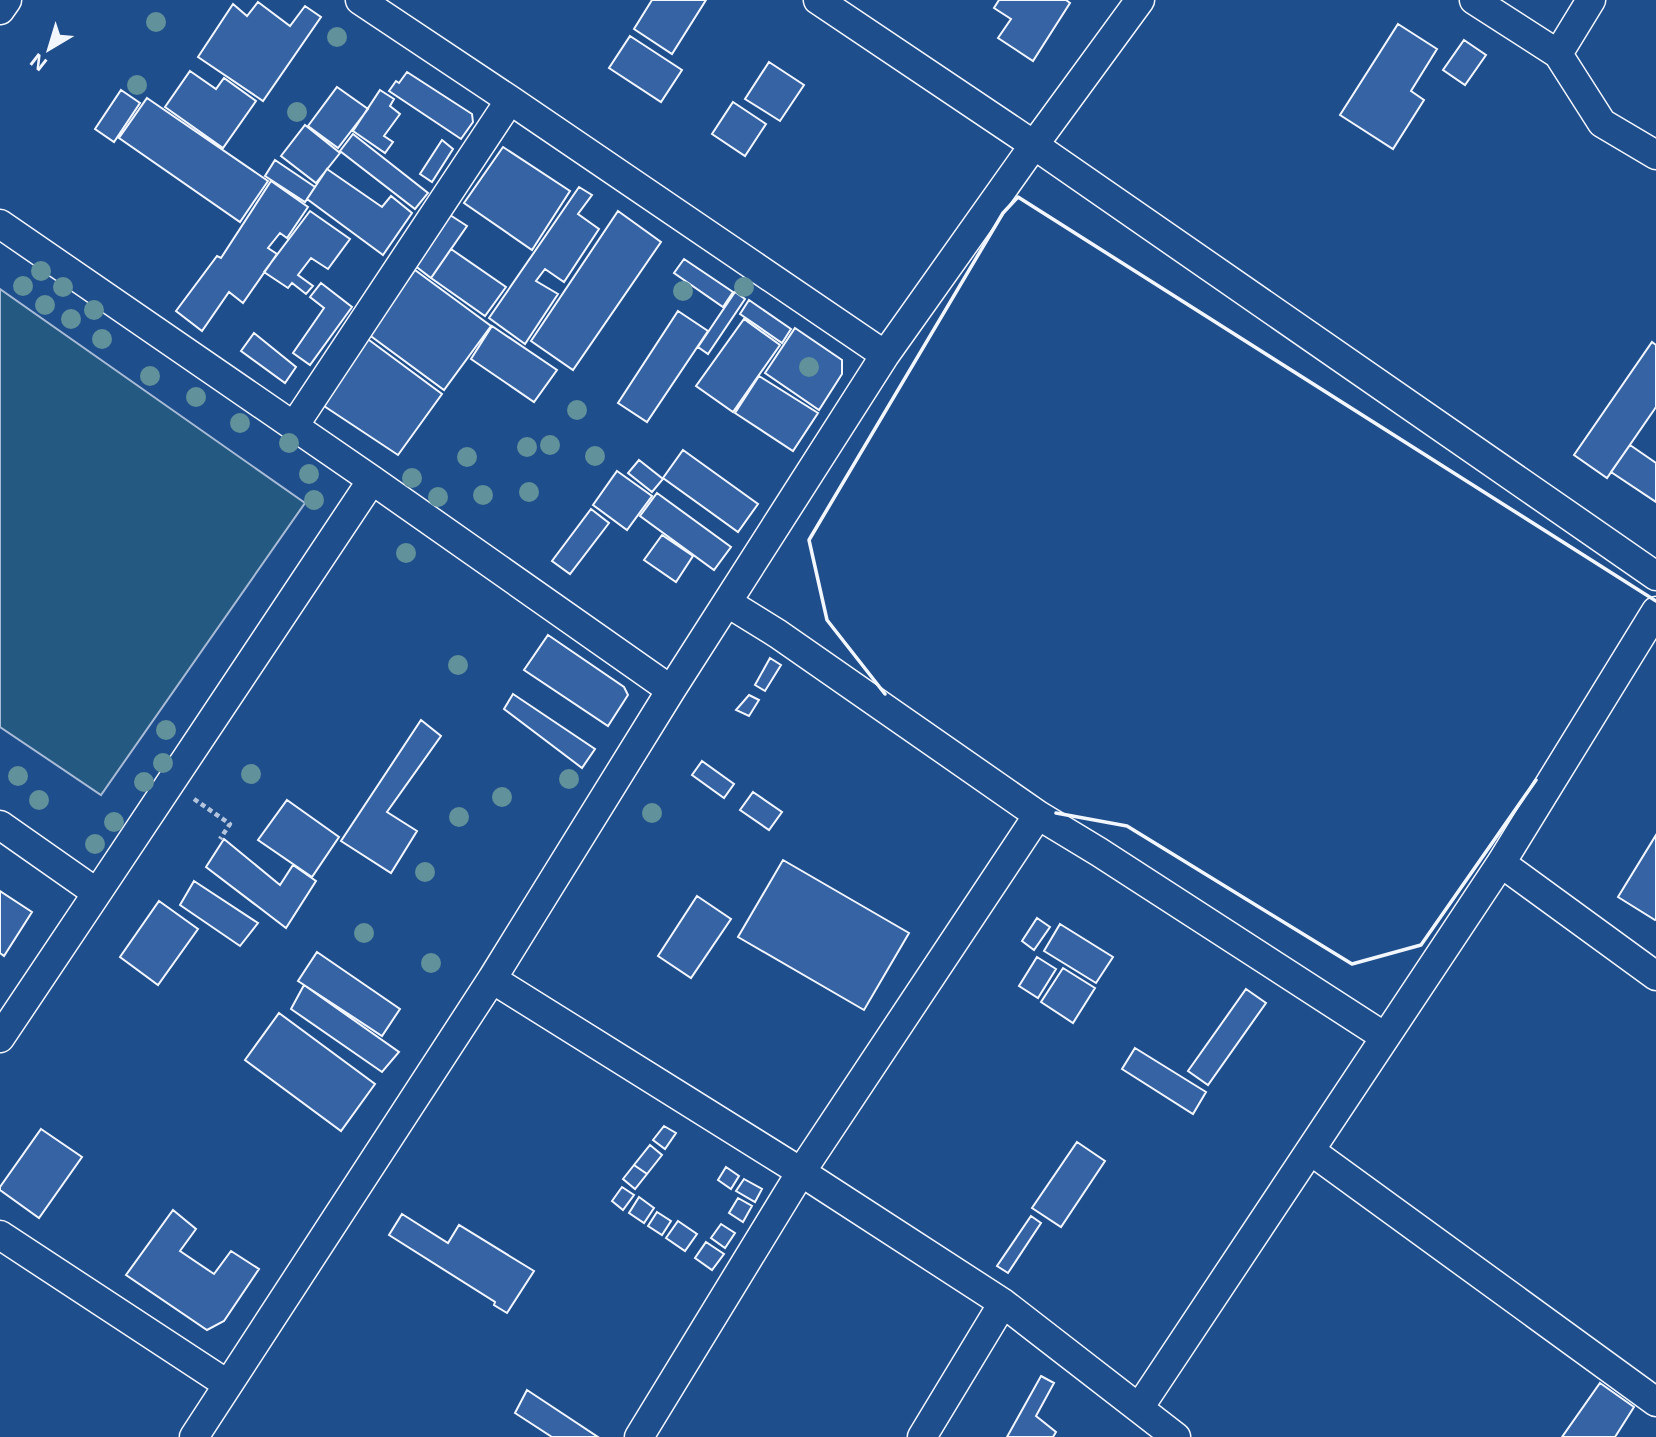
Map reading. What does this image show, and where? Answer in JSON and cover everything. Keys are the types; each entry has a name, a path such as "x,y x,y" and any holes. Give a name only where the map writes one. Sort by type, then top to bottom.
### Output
{"street":[{"path":"0,10 7,0"},
{"path":"360,0 885,355"},
{"path":"818,0 1034,145 1656,576"},
{"path":"194,1437 492,979 671,690 885,355 1140,0"},
{"path":"1474,0 1559,54 1602,123 1656,155"},
{"path":"1559,54 1591,0"},
{"path":"294,426 510,100"},
{"path":"0,223 671,690"},
{"path":"0,1038 372,480"},
{"path":"728,603 778,634 1038,815 1385,1037"},
{"path":"1139,1408 1501,863 1656,611"},
{"path":"639,1437 801,1172 1038,815"},
{"path":"0,825 97,893"},
{"path":"1501,863 1656,976"},
{"path":"492,979 801,1172 1003,1303 1176,1437"},
{"path":"1311,1152 1656,1402"},
{"path":"0,1235 227,1384"},
{"path":"922,1437 1003,1303"}],"path":[{"path":"190,796 230,824 220,839"}],"shaded area":[{"path":"0,289 305,503 101,795 0,727"}],"building":[{"path":"652,0 706,0 672,54 634,29"},
{"path":"999,0 1066,0 1070,3 1033,61 998,38 1011,19 994,8"},
{"path":"258,2 290,26 305,6 321,17 263,101 198,57 233,4 247,16"},
{"path":"1398,24 1437,49 1411,91 1424,100 1393,149 1340,115"},
{"path":"630,36 682,70 661,102 609,68"},
{"path":"1464,40 1486,55 1465,85 1443,70"},
{"path":"769,62 804,85 780,121 745,99"},
{"path":"190,71 216,89 224,78 256,101 223,148 165,107"},
{"path":"407,72 472,114 473,122 461,139 389,91"},
{"path":"337,87 368,109 338,148 308,126"},
{"path":"121,90 140,103 114,142 95,129"},
{"path":"380,90 394,99 390,106 400,114 384,136 393,142 385,153 353,131"},
{"path":"147,98 268,181 240,222 119,138"},
{"path":"733,102 766,124 745,156 712,134"},
{"path":"305,125 340,153 316,183 281,156"},
{"path":"353,134 428,193 415,209 340,151"},
{"path":"442,140 453,149 432,182 420,174"},
{"path":"503,147 570,191 532,250 464,203"},
{"path":"275,160 315,187 305,202 265,176"},
{"path":"327,169 382,207 391,196 412,213 383,255 307,199"},
{"path":"271,181 308,207 287,238 280,233 268,248 277,254 243,303 229,292 202,331 176,311 217,256 221,258"},
{"path":"579,187 592,195 578,214 599,229 564,282 545,269 536,281 558,294 525,344 489,318"},
{"path":"310,211 350,239 328,269 311,258 298,275 313,286 306,294 292,283 288,288 264,272"},
{"path":"618,211 661,242 573,370 531,341"},
{"path":"450,215 467,226 431,278 414,265"},
{"path":"451,249 506,287 485,316 431,278"},
{"path":"684,259 733,292 723,307 674,273"},
{"path":"415,270 491,326 444,390 368,334"},
{"path":"321,283 352,307 310,365 293,353 324,308 310,297"},
{"path":"735,292 745,299 708,354 698,347"},
{"path":"749,300 791,329 782,343 740,314"},
{"path":"678,311 708,331 647,422 618,403"},
{"path":"744,319 780,345 733,412 696,386"},
{"path":"492,326 557,370 534,402 471,359"},
{"path":"795,328 842,360 842,374 819,410 765,373"},
{"path":"254,333 296,367 285,383 241,351"},
{"path":"365,337 442,394 398,455 324,406"},
{"path":"1652,342 1656,345 1656,407 1607,478 1574,455"},
{"path":"759,376 818,413 793,451 735,413"},
{"path":"1630,445 1656,463 1656,502 1611,472"},
{"path":"683,450 758,504 738,532 663,478"},
{"path":"639,460 663,479 652,492 628,473"},
{"path":"617,471 652,496 627,530 593,505"},
{"path":"657,493 731,547 714,570 640,516"},
{"path":"591,509 609,523 570,574 552,561"},
{"path":"662,535 693,556 676,582 644,560"},
{"path":"548,635 624,687 628,695 608,726 524,670"},
{"path":"770,658 781,665 765,691 755,685"},
{"path":"513,694 595,749 582,768 504,709"},
{"path":"749,695 759,700 749,716 736,710"},
{"path":"421,720 441,736 387,812 417,831 391,873 341,841"},
{"path":"702,761 734,784 724,798 692,775"},
{"path":"753,792 782,812 769,830 740,810"},
{"path":"287,800 339,837 312,877 258,840"},
{"path":"1656,835 1656,919 1655,920 1618,897"},
{"path":"224,839 280,885 293,865 316,881 286,928 206,867"},
{"path":"783,860 909,933 864,1010 738,937"},
{"path":"194,881 258,923 240,946 180,905"},
{"path":"0,891 32,912 4,956 0,953"},
{"path":"697,896 731,919 691,978 658,956"},
{"path":"159,901 198,929 158,985 120,957"},
{"path":"1037,918 1050,927 1034,950 1022,941"},
{"path":"1060,924 1113,957 1096,983 1044,951"},
{"path":"317,952 400,1009 382,1036 298,981"},
{"path":"1037,957 1056,969 1038,998 1019,986"},
{"path":"1063,968 1095,988 1073,1023 1041,1002"},
{"path":"304,985 399,1052 382,1072 291,1009"},
{"path":"1246,989 1266,1003 1208,1085 1188,1071"},
{"path":"279,1013 375,1084 341,1131 245,1060"},
{"path":"1135,1048 1206,1092 1193,1114 1122,1069"},
{"path":"664,1126 676,1133 665,1149 653,1140"},
{"path":"41,1129 82,1157 39,1218 0,1190 0,1187"},
{"path":"1077,1142 1105,1161 1061,1227 1032,1208"},
{"path":"650,1145 662,1155 647,1174 634,1165"},
{"path":"634,1165 647,1174 635,1189 623,1179"},
{"path":"726,1167 739,1176 731,1189 718,1180"},
{"path":"744,1179 762,1189 755,1202 736,1191"},
{"path":"622,1187 634,1195 623,1210 612,1201"},
{"path":"639,1197 654,1208 644,1223 629,1213"},
{"path":"738,1198 752,1206 743,1222 729,1213"},
{"path":"173,1210 196,1229 180,1251 214,1274 231,1251 259,1269 224,1321 207,1330 126,1275"},
{"path":"657,1212 671,1221 662,1235 648,1226"},
{"path":"402,1214 448,1243 459,1225 534,1271 507,1313 494,1305 495,1302 389,1235"},
{"path":"1031,1216 1041,1223 1008,1273 997,1266"},
{"path":"678,1221 697,1234 685,1251 666,1238"},
{"path":"721,1224 735,1233 725,1248 711,1238"},
{"path":"706,1242 724,1254 712,1270 695,1258"},
{"path":"1041,1376 1054,1383 1036,1416 1056,1432 1053,1437 1007,1437"},
{"path":"1600,1383 1634,1407 1615,1437 1562,1437"},
{"path":"527,1390 598,1437 552,1437 515,1413"}],"wall":[{"path":"885,694 827,620 809,540 1003,213 1018,197 1656,601"},
{"path":"1056,813 1127,826 1352,964 1421,945 1536,780"}]}
